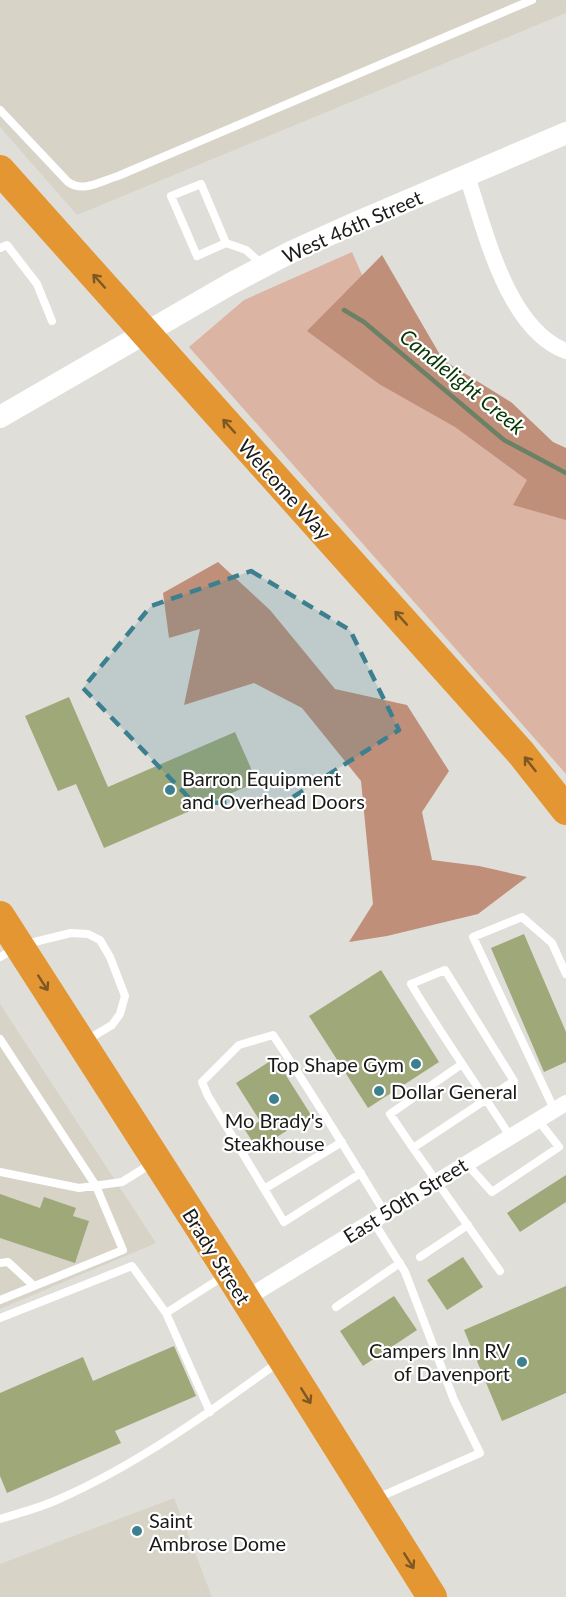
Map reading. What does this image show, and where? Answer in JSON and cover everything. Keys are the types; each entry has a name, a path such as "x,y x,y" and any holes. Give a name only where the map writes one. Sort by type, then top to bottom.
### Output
{"highway":[{"name":"Welcome Way","path":"0,170 521,753 566,810"},
{"name":"Brady Street","path":"0,916 9,951 82,1044 432,1597"}],"street":[{"name":"West 46th Street","path":"0,417 264,267 353,224 566,133"},
{"path":"467,176 501,279 524,316 553,346 566,351"},
{"name":"East 50th Street","path":"245,1299 560,1106"}],"lane":[{"path":"0,110 68,182 75,187 87,186 118,176 532,0"},
{"path":"226,243 201,184 171,196 197,256 226,243 246,250 264,267"},
{"path":"0,248 7,245 37,284 52,321"},
{"path":"560,1106 472,937 522,917 552,943 566,974"},
{"path":"9,951 71,933 88,934 100,940 110,957 125,996 120,1014 112,1025 82,1044"},
{"path":"413,1148 486,1099 514,1081 445,970 411,984 462,1064 486,1099 510,1136"},
{"path":"361,1173 284,1222 202,1083 239,1045 273,1035 361,1173 405,1272 454,1400 480,1453 372,1501"},
{"path":"0,1039 96,1186 123,1250 0,1300"},
{"path":"462,1064 390,1114 500,1270"},
{"path":"466,1163 492,1192 559,1147 537,1119"},
{"path":"264,1189 342,1142"},
{"path":"0,1172 79,1188 122,1182 157,1160"},
{"path":"420,1257 468,1225"},
{"path":"0,1263 8,1262 34,1286"},
{"path":"336,1307 400,1263"},
{"path":"0,1318 132,1266 166,1312 210,1412"},
{"path":"166,1312 229,1273"},
{"path":"0,1519 55,1500 104,1476 210,1412 283,1359"}],"highlighted area":[{"path":"251,571 350,630 399,730 285,802 194,803 83,688 151,606"}],"shaded area":[{"path":"0,0 566,0 566,13 77,215 0,127"},
{"path":"352,252 414,393 566,493 566,774 189,347 244,300"},
{"path":"382,255 443,360 511,402 553,442 566,448 566,520 513,505 527,480 455,427 379,384 307,331"},
{"path":"218,562 270,610 335,689 407,705 449,771 422,812 432,860 479,866 527,877 478,914 387,936 349,942 373,904 361,781 302,708 254,683 184,705 200,629 169,638 163,593"},
{"path":"0,1004 156,1243 0,1309"},
{"name":"Saint Ambrose Dome","path":"174,1498 212,1597 0,1597 0,1564"}],"building":[{"name":"Barron Equipment and Overhead Doors","path":"69,697 108,787 235,732 257,782 104,848 76,784 58,791 25,716"},
{"path":"524,934 566,1032 566,1062 544,1072 491,948"},
{"path":"381,970 439,1062 368,1108 309,1016"},
{"name":"Mo Brady's Steakhouse","path":"275,1058 311,1115 263,1146 260,1141 254,1144 245,1130 260,1121 236,1083"},
{"path":"566,1175 566,1202 520,1232 507,1213"},
{"path":"0,1194 40,1208 44,1197 76,1208 73,1216 89,1221 75,1263 0,1238"},
{"path":"463,1257 483,1287 447,1310 427,1280"},
{"name":"Campers Inn RV of Davenport","path":"566,1286 566,1393 502,1421 464,1330"},
{"path":"394,1296 417,1330 363,1366 340,1331"},
{"path":"174,1346 196,1396 115,1431 121,1443 7,1493 0,1476 0,1393 83,1357 93,1381"}],"waterway":[{"name":"Candlelight Creek","path":"344,310 364,322 504,440 566,473"}],"place":[{"name":"Barron Equipment and Overhead Doors","path":"170,790"},
{"name":"Top Shape Gym","path":"416,1064"},
{"name":"Dollar General","path":"379,1091"},
{"name":"Mo Brady's Steakhouse","path":"274,1099"},
{"name":"Campers Inn RV of Davenport","path":"522,1362"},
{"name":"Saint Ambrose Dome","path":"137,1531"}]}
